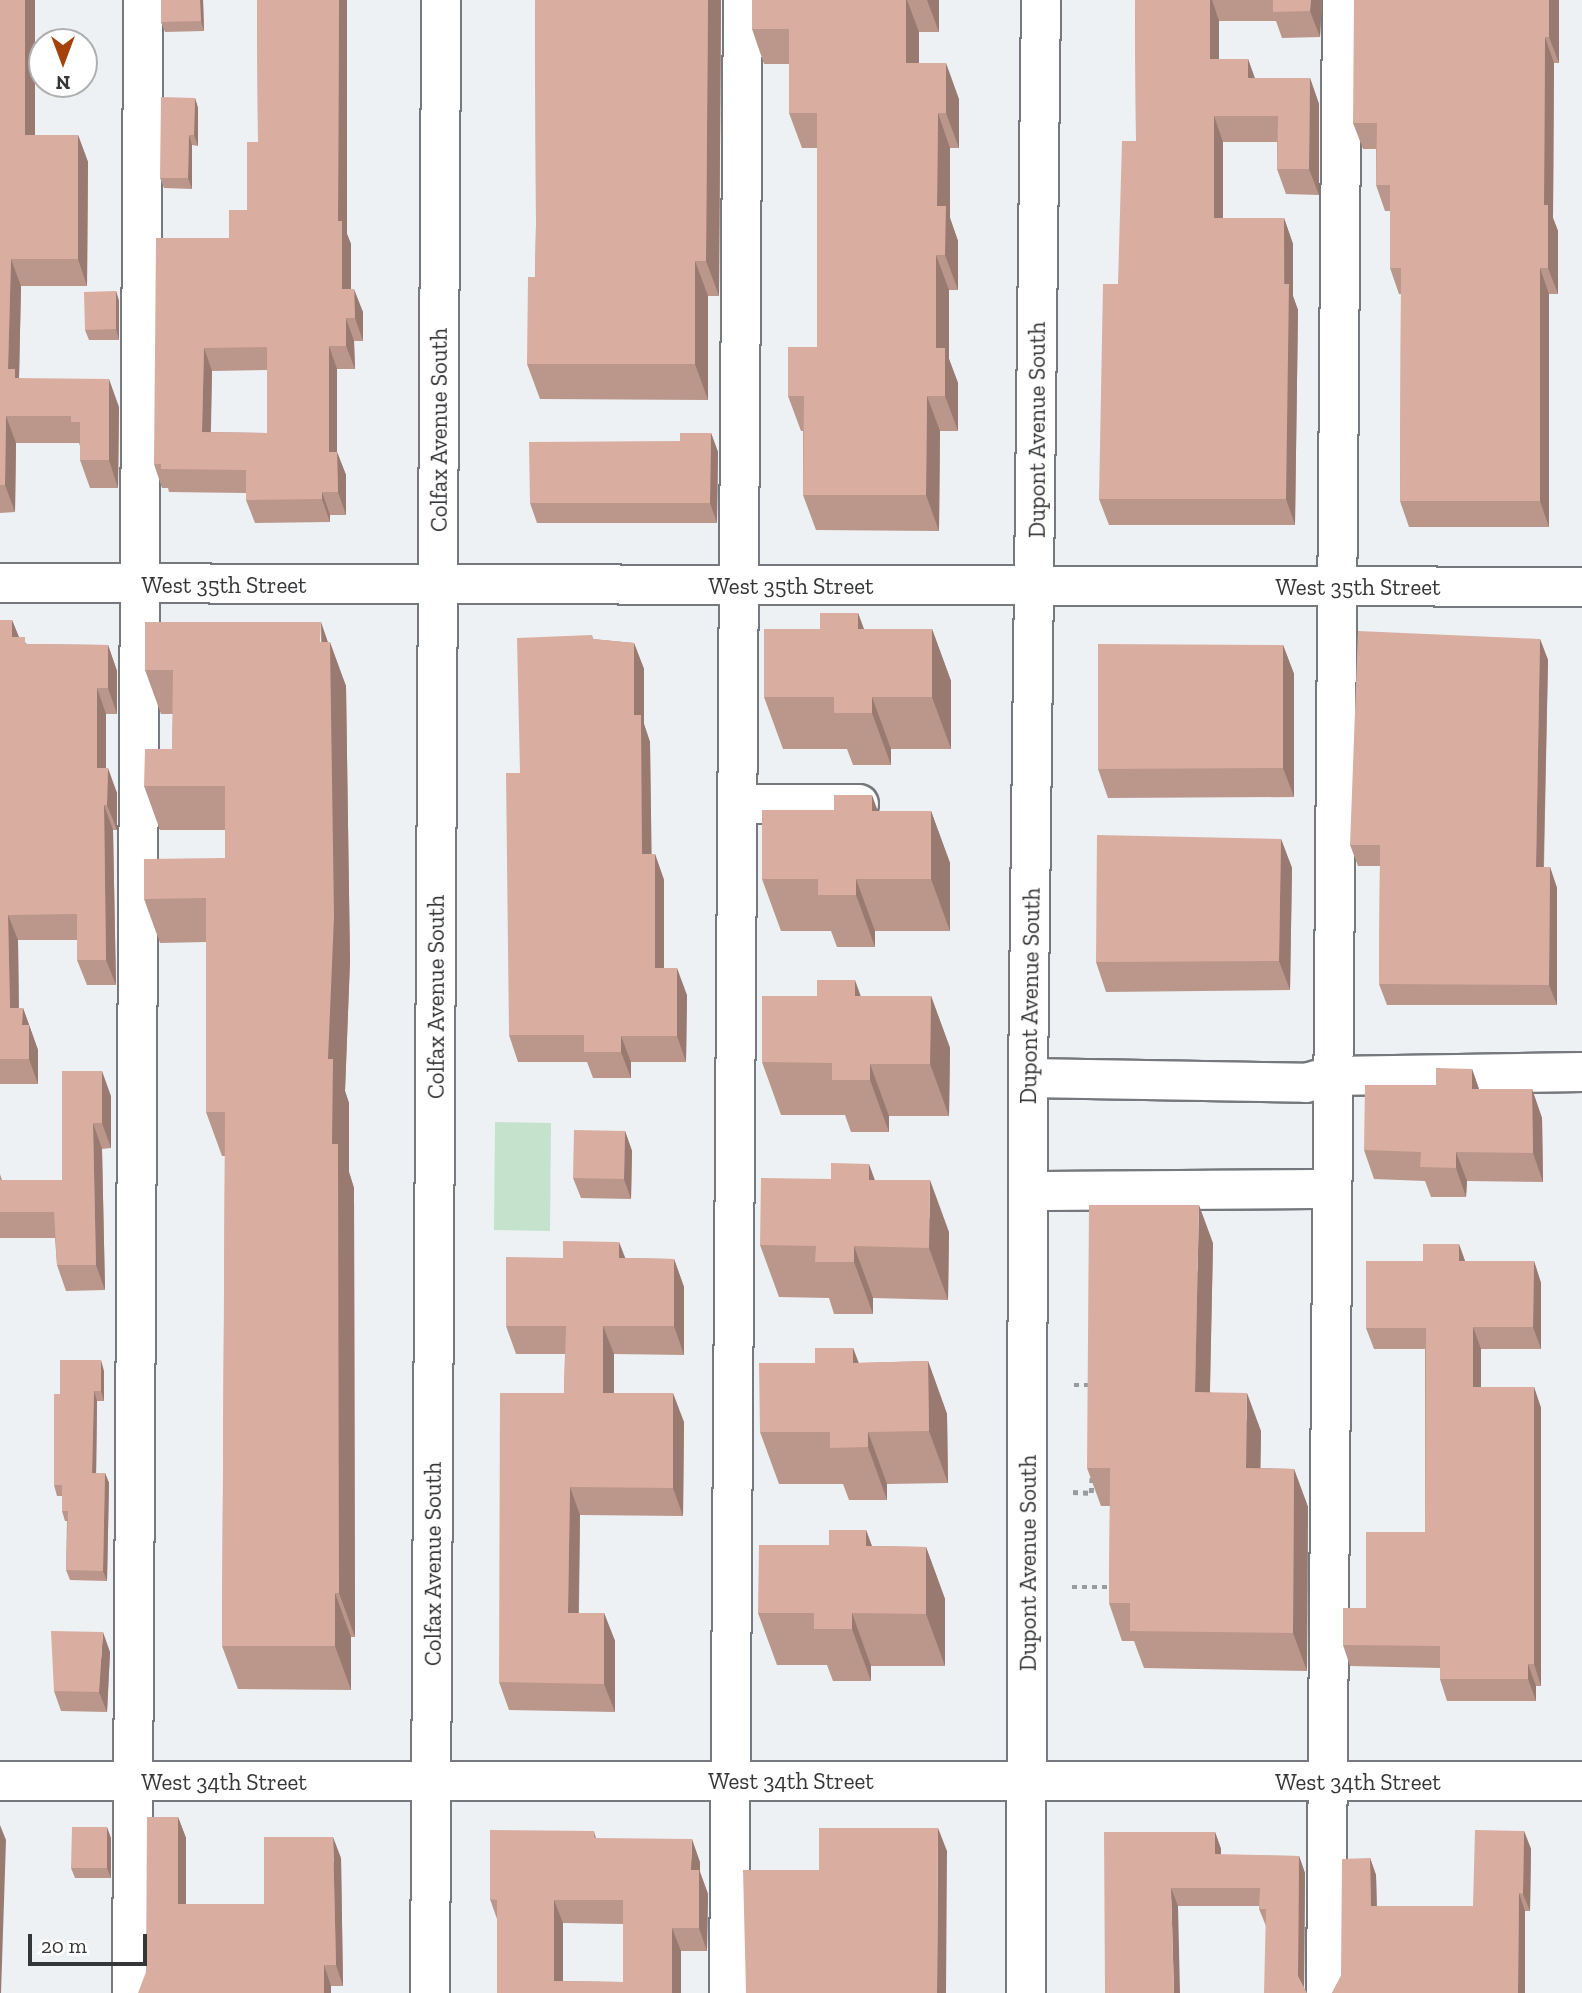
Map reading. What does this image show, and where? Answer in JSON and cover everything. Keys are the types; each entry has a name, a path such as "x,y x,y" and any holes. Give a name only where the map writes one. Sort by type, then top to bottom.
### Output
{"street":[{"path":"132,1993 144,0"},
{"name":"Colfax Avenue South","path":"430,1993 441,0"},
{"path":"729,1993 743,0"},
{"name":"Dupont Avenue South","path":"1026,1993 1029,1781 1028,1077 1041,0"},
{"path":"1326,1993 1330,1189 1339,587 1342,0"},
{"name":"West 35th Street","path":"0,583 1582,587"},
{"path":"738,804 859,804"},
{"path":"1028,1077 1306,1083 1331,1076 1582,1072"},
{"path":"1028,1191 1330,1189"},
{"name":"West 34th Street","path":"0,1781 1582,1781"}],"path":[{"path":"1074,1385 1093,1385 1093,1399"},
{"path":"1091,1493 1092,1466"},
{"path":"1073,1492 1101,1493"},
{"path":"1072,1587 1122,1587"}],"green space":[{"path":"495,1122 551,1123 550,1231 494,1230"}],"building":[{"path":"0,0 25,0 25,135 78,135 78,259 11,259 8,369 15,369 15,378 109,379 109,460 80,460 80,422 71,422 71,416 6,416 5,485 0,485"},
{"path":"161,0 200,0 201,21 161,22"},
{"path":"257,0 339,0 338,221 342,221 342,289 354,289 355,318 346,318 346,346 329,346 329,452 337,452 338,492 322,492 322,499 246,500 246,470 161,469 161,464 154,464 156,238 229,238 229,210 247,210 247,142 258,142","holes":["267,347 267,433 202,432 204,348"]},
{"path":"535,0 708,0 706,261 695,261 695,364 527,364 528,277 535,277"},
{"path":"752,0 906,0 906,63 946,63 946,113 938,113 937,206 946,206 945,255 936,255 936,348 945,348 945,396 927,396 926,495 803,495 804,396 788,396 788,347 817,347 817,113 789,113 789,29 752,29"},
{"path":"1135,0 1210,0 1210,59 1248,59 1248,78 1310,78 1309,169 1277,169 1278,116 1214,116 1214,218 1284,218 1284,284 1289,284 1286,499 1099,499 1103,284 1118,284 1122,141 1136,141"},
{"path":"1273,0 1311,0 1310,11 1273,12"},
{"path":"1354,0 1549,0 1549,37 1545,37 1544,205 1548,205 1548,268 1540,268 1540,501 1400,501 1401,268 1390,268 1390,185 1376,185 1377,123 1353,123"},
{"path":"161,97 195,98 194,135 189,135 188,178 160,178"},
{"path":"116,291 116,329 85,330 84,292"},
{"path":"680,433 711,433 710,503 530,503 529,442 680,441"},
{"path":"820,613 858,613 858,629 932,629 932,697 872,697 872,713 834,713 834,697 764,697 764,629 820,629"},
{"path":"0,620 12,620 12,637 25,637 25,644 108,645 108,688 97,688 97,768 108,768 107,805 104,805 106,960 77,960 77,914 8,915 10,1008 23,1008 22,1025 29,1025 29,1059 0,1059"},
{"path":"145,622 321,622 320,642 330,642 334,917 328,1059 333,1059 332,1144 338,1144 339,1593 335,1593 335,1646 222,1646 225,1112 206,1112 206,898 144,899 144,859 225,858 225,786 144,786 145,749 172,749 173,670 145,670"},
{"path":"1358,631 1540,639 1536,867 1550,867 1549,985 1379,984 1380,845 1350,845"},
{"path":"592,635 592,639 634,643 634,715 641,715 642,854 655,854 655,968 677,968 677,1036 621,1036 621,1052 584,1052 584,1035 509,1035 506,773 520,773 517,638"},
{"path":"1098,644 1283,645 1283,768 1098,769"},
{"path":"834,795 872,795 872,811 931,811 931,879 856,879 856,895 818,895 818,879 762,879 762,810 834,810"},
{"path":"1097,835 1281,839 1279,961 1096,962"},
{"path":"817,980 855,980 855,996 931,996 930,1064 870,1064 870,1080 832,1080 832,1063 762,1062 762,996 817,996"},
{"path":"1436,1068 1472,1069 1472,1089 1532,1089 1533,1153 1456,1152 1456,1168 1420,1167 1421,1152 1364,1150 1365,1085 1436,1085"},
{"path":"62,1071 102,1071 102,1123 93,1123 96,1265 57,1265 54,1212 0,1212 0,1180 62,1180"},
{"path":"574,1130 625,1131 624,1179 573,1178"},
{"path":"831,1163 869,1164 869,1180 930,1180 929,1248 854,1246 854,1262 815,1262 816,1246 760,1245 761,1178 831,1179"},
{"path":"1089,1205 1199,1205 1195,1392 1247,1393 1246,1468 1294,1469 1293,1633 1130,1631 1130,1603 1109,1603 1110,1468 1087,1468"},
{"path":"563,1241 619,1242 619,1258 674,1259 674,1326 603,1326 603,1393 673,1393 673,1488 570,1487 568,1613 604,1613 604,1684 499,1682 500,1393 564,1393 566,1326 506,1326 506,1257 563,1258"},
{"path":"1423,1244 1459,1244 1459,1261 1534,1261 1533,1327 1473,1327 1473,1387 1534,1387 1534,1664 1528,1664 1528,1679 1440,1679 1440,1646 1343,1645 1343,1608 1366,1608 1366,1532 1425,1532 1426,1328 1366,1328 1366,1261 1423,1261"},
{"path":"815,1348 853,1348 853,1363 928,1361 929,1431 868,1432 868,1447 830,1448 830,1432 760,1432 759,1363 815,1363"},
{"path":"60,1360 101,1360 101,1391 94,1391 92,1473 105,1473 103,1571 66,1570 68,1511 62,1511 62,1485 54,1485 54,1394 60,1394"},
{"path":"829,1530 866,1530 866,1546 926,1547 926,1614 852,1613 852,1629 814,1629 814,1613 758,1613 759,1545 829,1545"},
{"path":"51,1631 103,1632 99,1692 54,1691"},
{"path":"147,1817 178,1817 178,1904 264,1904 264,1837 333,1837 336,1965 324,1965 324,1993 138,1993 146,1972"},
{"path":"72,1827 107,1827 107,1868 71,1868"},
{"path":"819,1828 938,1828 937,1993 746,1993 743,1870 819,1870"},
{"path":"490,1830 594,1831 594,1838 692,1839 691,1870 699,1870 699,1928 672,1928 672,1993 497,1993 497,1900 490,1899","holes":["554,1900 623,1900 623,1982 554,1981"]},
{"path":"1475,1830 1524,1831 1523,1894 1519,1893 1518,1993 1332,1993 1341,1976 1342,1859 1370,1858 1371,1906 1473,1906"},
{"path":"1104,1832 1215,1832 1215,1854 1299,1856 1298,1976 1307,1993 1264,1993 1266,1909 1259,1909 1260,1888 1171,1888 1174,1993 1105,1993"}]}
